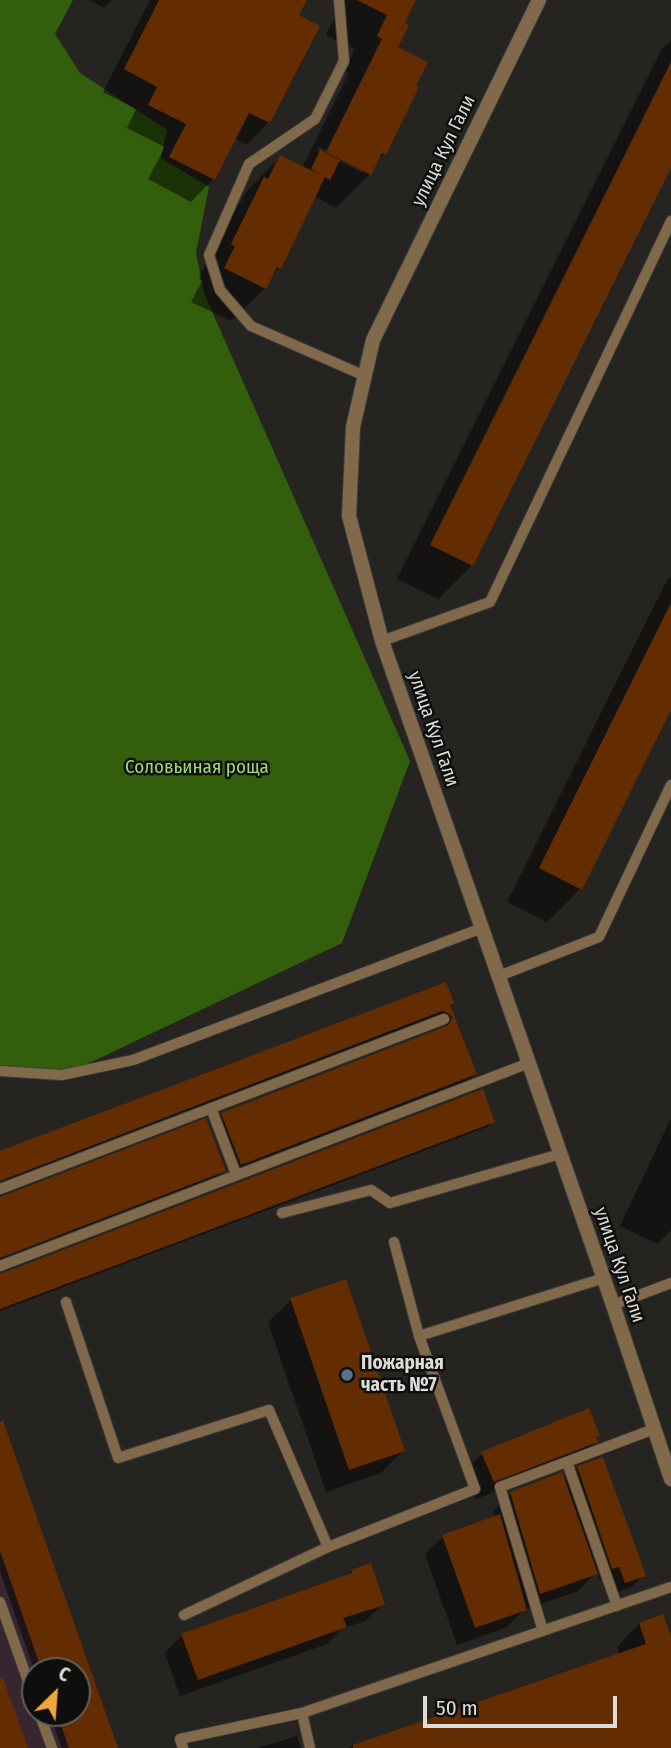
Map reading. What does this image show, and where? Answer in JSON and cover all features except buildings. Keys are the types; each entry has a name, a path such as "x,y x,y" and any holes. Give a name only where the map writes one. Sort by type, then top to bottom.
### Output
{"street":[{"name":"улица Кул Гали","path":"539,0 373,340 353,427 349,516 382,641 604,1278 671,1479"}],"lane":[{"path":"340,0 344,61 316,119 249,164 209,255 220,290 251,326 365,376"},
{"path":"382,641 490,602 671,221"},
{"path":"499,976 599,937 671,785"},
{"path":"0,1071 61,1075 133,1060 482,928"},
{"path":"0,1189 444,1019"},
{"path":"0,1266 529,1063"},
{"path":"211,1108 236,1174"},
{"path":"282,1213 371,1190 390,1203 560,1154"},
{"path":"184,1615 328,1547 475,1489 419,1336 394,1242"},
{"path":"419,1336 604,1278"},
{"path":"613,1305 671,1283"},
{"path":"66,1302 118,1458 269,1410 328,1547"},
{"path":"543,1631 500,1487 654,1429"},
{"path":"566,1462 617,1605"},
{"path":"183,1748 180,1738 302,1713 671,1587"},
{"path":"0,1602 21,1661"},
{"path":"302,1713 310,1748"},
{"path":"44,1727 51,1748"}],"shaded area":[{"path":"0,1412 86,1657 21,1657 21,1727 91,1727 91,1671 118,1748 0,1748"}],"green space":[{"name":"Соловьиная роща","path":"0,0 73,0 55,34 80,73 167,130 161,158 209,187 196,253 204,293 410,761 342,943 62,1076 0,1071"}],"place":[{"name":"Пожарная часть №7","path":"347,1375"}]}
